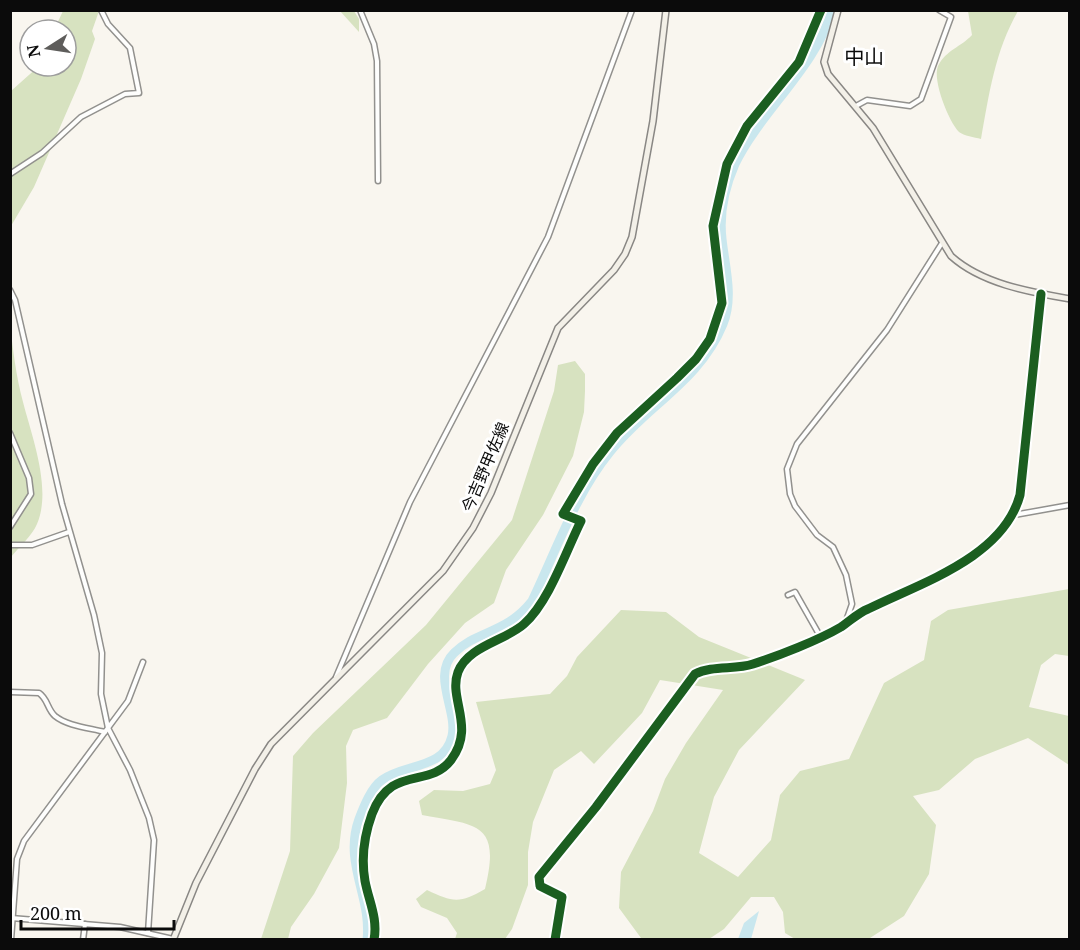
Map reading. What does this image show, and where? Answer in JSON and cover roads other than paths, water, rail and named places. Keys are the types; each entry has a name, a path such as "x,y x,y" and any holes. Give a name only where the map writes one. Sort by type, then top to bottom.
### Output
{"main road":[{"name":"今吉野甲佐線","path":"173,939 192,891 255,769 271,744 443,571 459,550 491,493 558,328 625,254 632,237 653,121 666,10"},
{"path":"838,10 824,62 832,81 873,128 942,243 959,263 996,281 1041,294 1070,299"},
{"path":"1014,515 1020,495 1041,294"}],"street":[{"path":"10,174 42,153 81,117 125,94 139,93 130,48 108,24 101,10"},
{"path":"360,10 374,45 377,61 378,181"},
{"path":"335,680 410,502 548,237 632,10"},
{"path":"374,939 375,917 366,882 363,857 365,836 372,813 390,786 443,768 451,760 462,733 462,714 456,681 458,671 474,653 510,634 531,617 547,593 581,521 563,514 576,490 617,433 696,359 710,339 723,303 713,226 727,164 747,126 799,62 822,10"},
{"path":"856,106 867,100 910,106 921,99 937,49 947,34 951,17 939,10"},
{"path":"845,624 852,604 846,575 838,554 817,535 795,506 790,494 787,469 797,444 887,330 942,243"},
{"path":"10,290 15,300 69,532 102,653 101,694 107,730 149,818 153,840 148,933"},
{"path":"10,433 29,478 31,494 10,527"},
{"path":"555,939 562,897 540,886 539,877 596,807 690,678 698,672 753,664 820,636 845,624 866,609 916,588 976,553 990,543 1014,515 1070,505"},
{"path":"10,545 32,545 69,532"},
{"path":"788,595 795,592 820,636"},
{"path":"11,939 17,859 24,842 128,701 143,662"},
{"path":"10,692 39,693 47,701 55,716 64,721 107,730"},
{"path":"11,918 85,924 173,939"},
{"path":"84,939 85,924"}],"water":[{"path":"759,911 751,939 738,939 744,923"}],"waterway":[{"path":"367,940 366,909 354,850 359,819 368,798 382,780 432,760 448,747 453,726 445,682 448,662 463,646 512,620 532,601 586,486 624,436 687,377 713,344 723,324 728,303 721,220 731,173 746,145 814,50 825,31 832,10"}],"district":[{"name":"中山","path":"864,56"}]}
